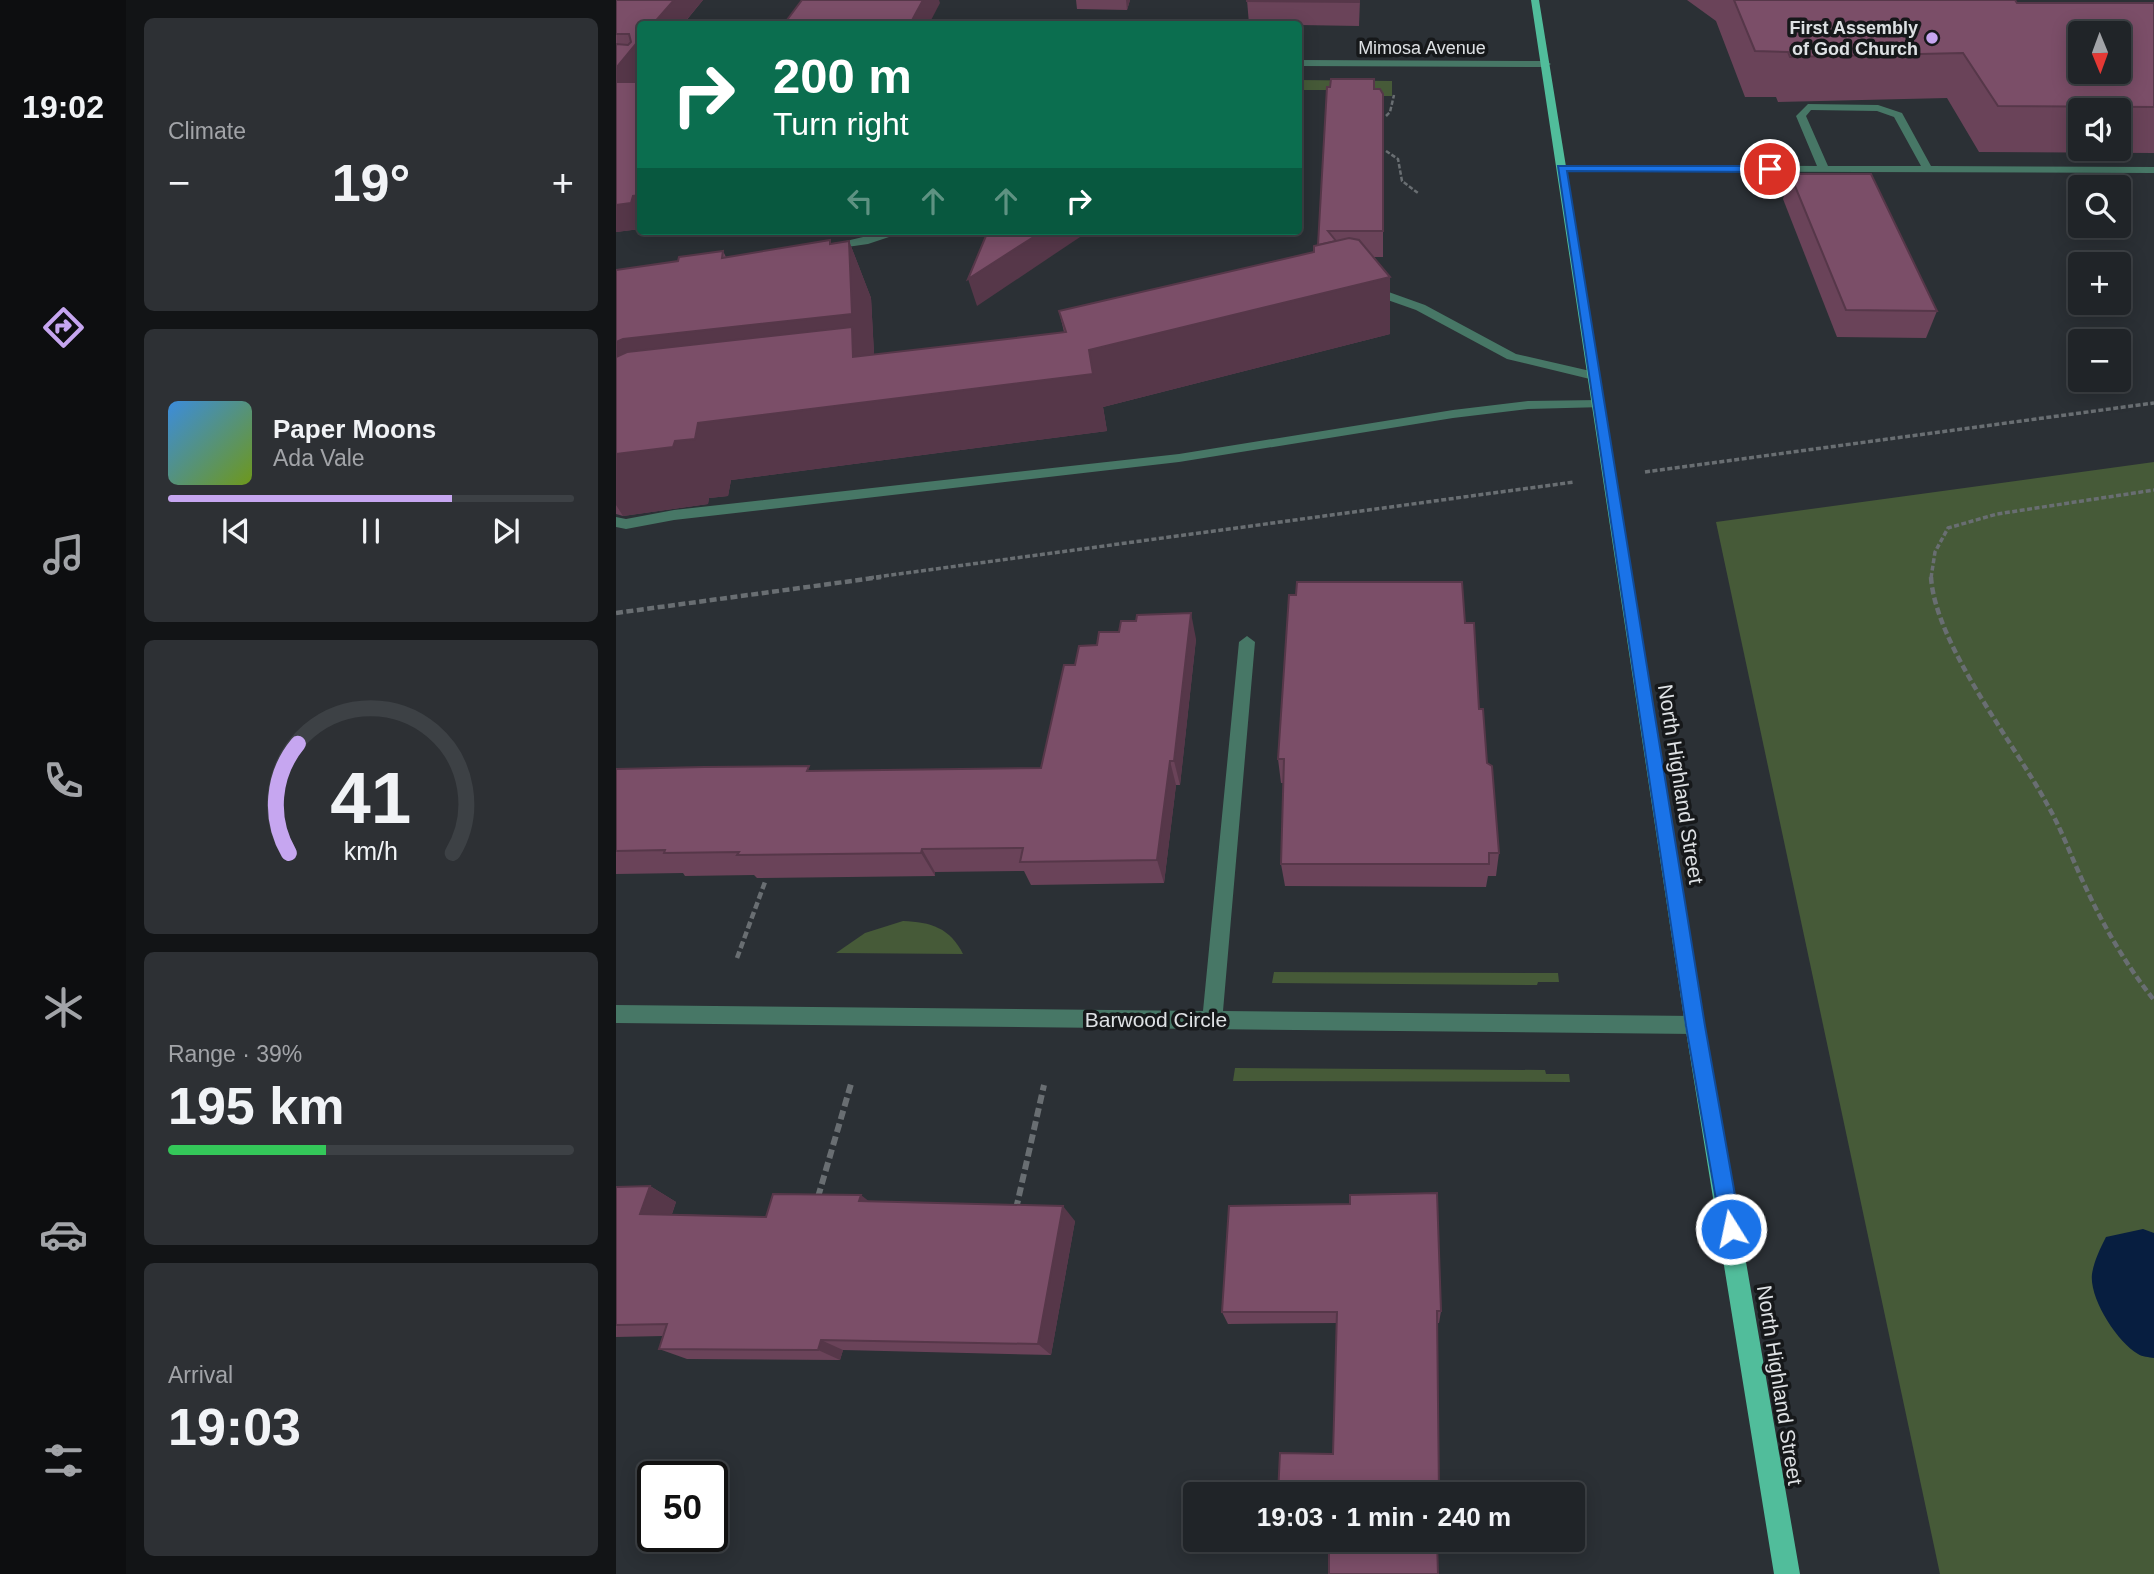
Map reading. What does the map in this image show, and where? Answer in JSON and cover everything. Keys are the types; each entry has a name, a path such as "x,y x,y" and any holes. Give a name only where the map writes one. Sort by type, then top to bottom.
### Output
{"main road":[{"name":"North Highland Street","path":"1535,0 1695,1026 1787,1574"}],"street":[{"name":"Mimosa Avenue","path":"1302,64 1546,64"},
{"path":"1824,169 1801,116 1808,107 1878,108 1898,115 1928,170"},
{"path":"1562,168 2154,170"},
{"path":"811,249 868,241 888,235"},
{"path":"1350,288 1371,289 1392,295 1502,353 1594,376"},
{"path":"616,522 626,524 674,515 1179,458 1453,414 1528,405 1599,404"},
{"path":"1212,1018 1248,642"},
{"name":"Barwood Circle","path":"616,1014 1212,1018 1695,1026"}],"path":[{"path":"1386,151 1399,158 1402,162 1402,181 1418,193"},
{"path":"616,613 2154,403"},
{"path":"2154,489 1997,514 1948,528 1936,552 1931,579 1938,611 1964,666 2048,805 2085,887 2126,965 2154,1000"},
{"path":"737,958 765,882"},
{"path":"818,1198 851,1084"},
{"path":"1016,1210 1044,1085"}],"green space":[{"path":"1302,80 1392,81 1392,96 1354,96 1340,90 1302,90"},
{"path":"2154,462 2154,1574 1940,1574 1716,522"},
{"path":"903,921 939,928 952,938 963,954 836,953 865,933"},
{"path":"1274,972 1558,973 1559,982 1538,982 1537,985 1272,983"},
{"path":"1235,1068 1545,1070 1546,1074 1569,1074 1570,1082 1233,1081"}],"water":[{"path":"2143,1229 2154,1233 2154,1358 2140,1355 2113,1330 2100,1307 2092,1284 2094,1264 2106,1237"}],"building":[{"path":"616,0 674,0 656,21 637,21 637,43 616,68 616,44 628,45 631,42 629,34 616,34"},
{"path":"802,0 923,0 912,21 786,21"},
{"path":"1359,0 1359,2 1247,1"},
{"path":"1734,0 2154,3 2154,107 2131,107 2131,98 2068,98 2068,106 1998,106 1963,53 1790,57 1788,52 1755,51"},
{"path":"1331,79 1374,79 1374,89 1380,89 1383,94 1383,231 1328,231 1336,241 1318,245 1327,87 1330,87"},
{"path":"616,82 637,82 637,195 633,196 631,203 616,205"},
{"path":"1790,174 1871,174 1937,311 1846,310"},
{"path":"986,235 1037,235 968,279"},
{"path":"1349,238 1359,240 1390,277 1089,350 1093,374 698,423 695,439 675,441 673,447 616,454 616,357 627,352 852,327 853,357 1066,332 1059,311 1314,252 1314,246"},
{"path":"830,240 830,244 849,241 852,314 623,339 616,342 616,270 678,261 679,257 723,251 722,258"},
{"path":"1297,582 1462,582 1465,623 1474,623 1479,709 1483,709 1487,763 1492,766 1499,853 1489,853 1489,864 1281,864 1284,759 1278,759 1289,595 1296,595"},
{"path":"1191,613 1174,761 1170,761 1157,860 1020,862 1023,848 922,849 921,853 737,855 739,852 616,851 616,769 809,766 807,771 1041,768 1064,665 1075,665 1079,646 1097,645 1099,632 1119,632 1121,621 1136,621 1137,615"},
{"path":"650,1186 640,1214 766,1217 773,1194 861,1195 859,1201 1063,1206 1038,1344 821,1340 818,1350 659,1349 667,1324 616,1325 616,1187"},
{"path":"1437,1193 1441,1311 1437,1311 1439,1482 1279,1482 1280,1453 1333,1454 1337,1312 1222,1312 1229,1206 1350,1204 1350,1195"},
{"path":"1329,1552 1437,1552 1438,1574 1329,1574"}],"place":[{"name":"First Assembly of God Church","path":"1932,38"}],"route":[{"path":"1731,1229 1695,1026 1562,168 1770,169"}]}
